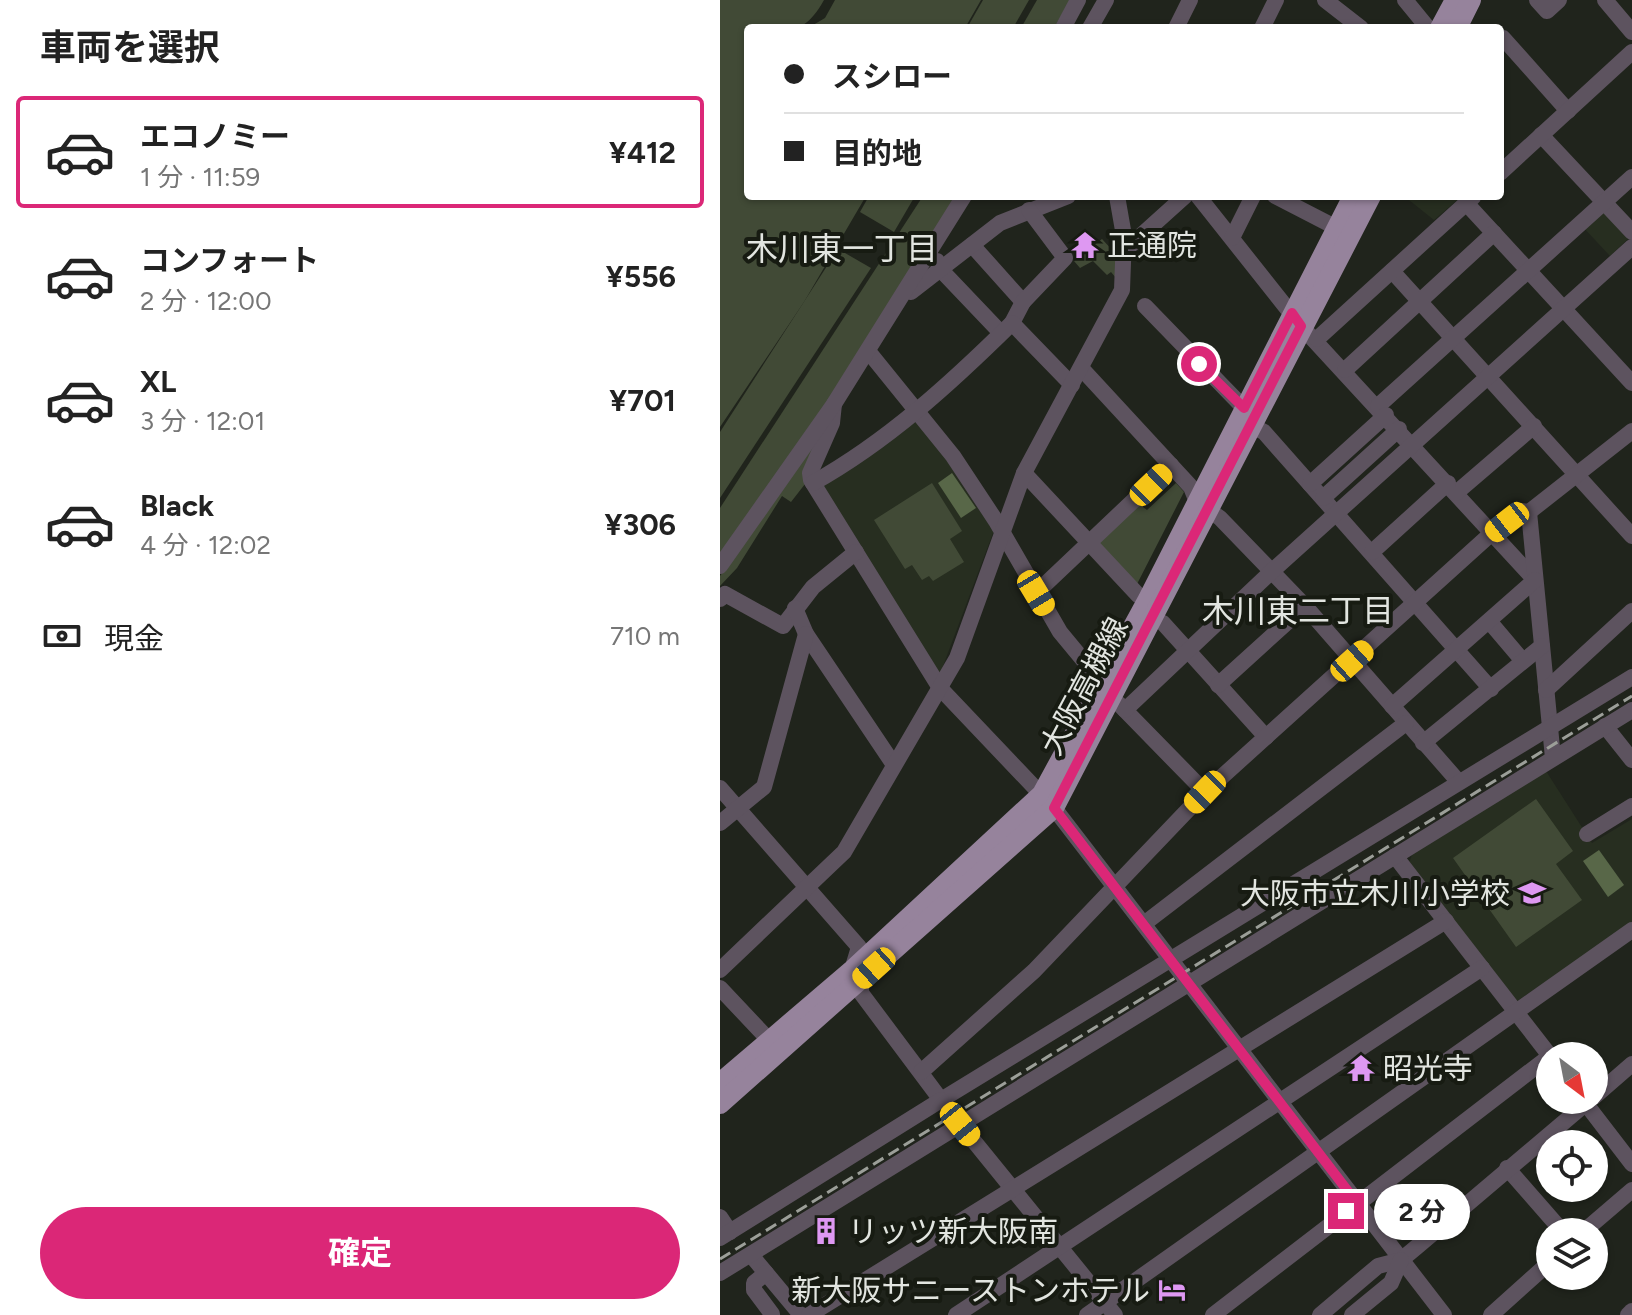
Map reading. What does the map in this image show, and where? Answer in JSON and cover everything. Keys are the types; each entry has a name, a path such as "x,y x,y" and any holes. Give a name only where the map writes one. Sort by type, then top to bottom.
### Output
{"main road":[{"path":"1442,24 1455,0"},
{"path":"1460,24 1471,0"},
{"name":"大阪高槻線","path":"1304,326 1337,228 1351,200"},
{"name":"大阪高槻線","path":"720,1104 1048,801 1114,697 1154,619 1203,506 1248,417 1304,326 1369,200"},
{"name":"大阪高槻線","path":"1114,697 1148,599 1203,506"},
{"name":"大阪高槻線","path":"720,1083 769,1040 857,975"}],"street":[{"path":"1065,24 1078,0"},
{"path":"1092,24 1106,0"},
{"path":"1178,24 1190,0"},
{"path":"1264,24 1276,0"},
{"path":"1325,0 1344,13"},
{"path":"1405,0 1425,24"},
{"path":"1537,0 1547,11 1559,0"},
{"path":"1605,0 1632,32"},
{"path":"1504,39 1568,111"},
{"path":"1504,169 1632,52"},
{"path":"1541,135 1632,232"},
{"path":"1310,484 1452,338 1632,177"},
{"path":"720,566 834,404 962,200"},
{"path":"720,970 844,852 957,658 1024,473 1122,290 1124,251 1118,200"},
{"path":"1124,251 1181,200"},
{"path":"1201,200 1304,326 1535,580"},
{"path":"1232,238 1251,200"},
{"path":"1283,200 1337,228"},
{"path":"1304,326 1392,271 1470,200 1494,233 1632,383"},
{"path":"813,483 879,442 918,409 1007,328 1023,302 1065,258 1038,203 1000,223 901,300"},
{"path":"946,225 936,259 941,270 1072,385"},
{"path":"1345,370 1494,233"},
{"path":"972,245 1023,302"},
{"path":"1114,697 1188,652 1271,572 1632,247"},
{"path":"1392,271 1632,536"},
{"path":"1145,306 1264,432 1491,689"},
{"path":"868,351 918,409 1002,531 1060,632 1114,697 1205,792"},
{"path":"1082,369 1191,487 1203,506 1305,606 1457,780"},
{"path":"834,404 832,423 810,473 813,483 940,688 1048,801 1174,960 1444,1315"},
{"path":"1372,552 1534,426"},
{"path":"1323,498 1399,429"},
{"path":"921,1072 1034,971 1205,792 1493,532 1521,511 1529,512 1632,431"},
{"path":"1036,593 1171,465"},
{"path":"1024,473 1138,595 1148,599"},
{"path":"1529,512 1553,758"},
{"path":"720,599 725,594 783,626 822,577 856,552"},
{"path":"1392,706 1535,580"},
{"path":"1218,685 1305,606"},
{"path":"795,608 806,634 894,765"},
{"path":"1546,690 1632,611"},
{"path":"1154,619 1163,623 1266,737"},
{"path":"1489,621 1523,661"},
{"path":"720,823 764,787 806,634"},
{"path":"1423,743 1542,646"},
{"path":"720,1217 725,1235 1174,960 1457,780 1632,677"},
{"path":"720,1273 1632,710"},
{"path":"1145,923 1406,723"},
{"path":"1605,726 1632,760"},
{"path":"720,788 859,947 857,975 861,993 941,1100"},
{"path":"1587,834 1632,806"},
{"path":"1395,856 1539,1042"},
{"path":"809,1315 1446,921"},
{"path":"1087,1315 1110,1308 1318,1152 1632,930"},
{"path":"956,1315 1482,968"},
{"path":"720,988 769,1040"},
{"path":"1608,1084 1632,1064"},
{"path":"1213,1315 1536,1067"},
{"path":"1352,1315 1391,1283 1401,1260 1571,1114"},
{"path":"1598,1114 1632,1164"},
{"path":"960,1124 1110,1308"},
{"path":"1507,1168 1551,1218"},
{"path":"1599,1218 1632,1190"},
{"path":"751,1255 801,1315"},
{"path":"1320,1315 1378,1266 1401,1260"},
{"path":"766,1273 754,1283 754,1290 772,1314"},
{"path":"1491,1315 1536,1275"}],"shaded area":[{"path":"720,0 824,0 804,24 744,24 744,200 864,200 804,302 720,427"},
{"path":"835,0 981,0 967,24 815,24 825,18"},
{"path":"983,0 1029,0 1015,24 969,24"},
{"path":"1037,0 1070,0 1056,24 1023,24"},
{"path":"867,200 913,200 894,232 860,212"},
{"path":"920,200 954,200 827,403 720,555 720,508"},
{"path":"1409,200 1457,200 1434,220"},
{"path":"1602,209 1629,238 1610,256 1583,227"},
{"path":"1102,239 1114,252 1119,252 1116,278 1111,272 1107,275 1093,261 1080,268 1074,261"},
{"path":"838,249 871,268 720,498 720,432"},
{"path":"917,412 996,525 940,674 820,485"},
{"path":"819,434 805,484 791,502 782,496 737,568 720,586 720,576"},
{"path":"952,473 976,508 961,518 938,483"},
{"path":"932,483 962,531 950,539 964,562 933,581 929,576 922,580 912,565 905,569 874,520"},
{"path":"1176,483 1184,492 1135,588 1095,545 1139,504 1147,510"},
{"name":"大阪市立木川小学校","path":"1546,771 1592,843 1632,819 1632,923 1517,1001 1409,863 1412,855"},
{"path":"1536,799 1573,851 1556,864 1582,900 1516,947 1453,858"},
{"path":"1599,850 1624,885 1608,897 1583,861"}],"railway":[{"path":"720,1259 1632,696"}],"place":[{"name":"正通院","path":"1085,245"},
{"name":"大阪市立木川小学校","path":"1532,893"},
{"name":"昭光寺","path":"1361,1068"},
{"name":"リッツ新大阪南","path":"826,1231"},
{"name":"新大阪サニーストンホテル","path":"1172,1290"}],"district":[{"name":"木川東一丁目","path":"842,249"},
{"name":"木川東二丁目","path":"1298,611"}],"route":[{"path":"1199,364 1244,408 1292,313 1301,326 1154,619 1054,808 1174,960 1357,1203 1346,1211"}]}
